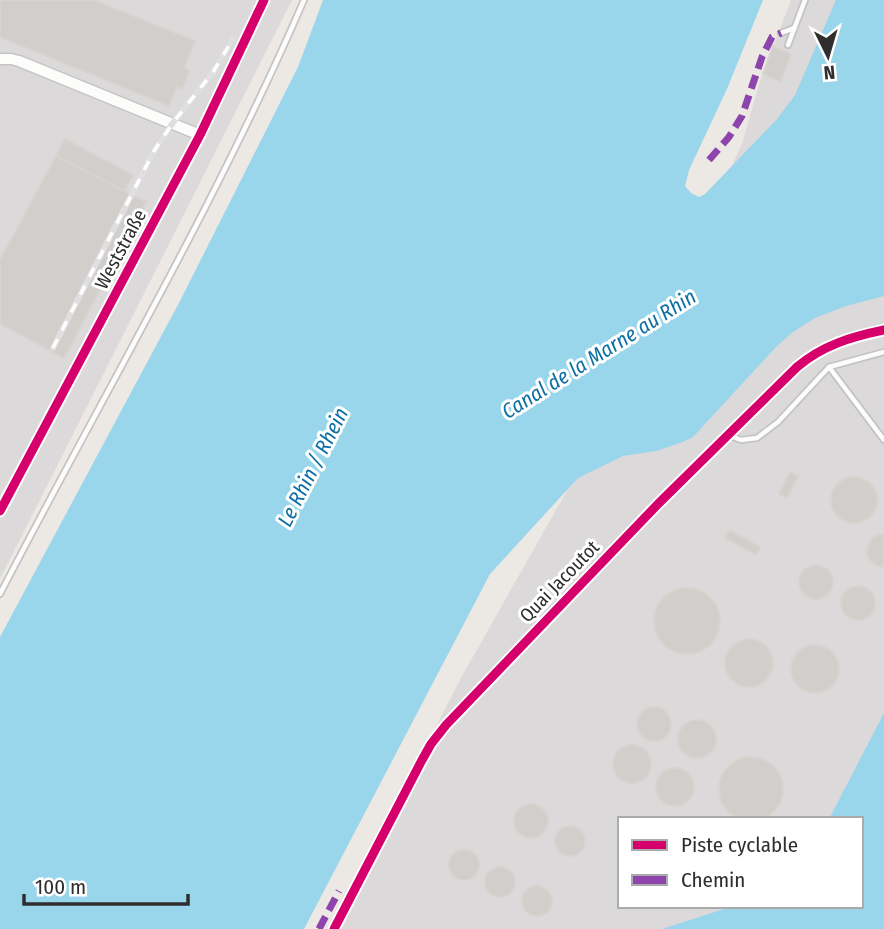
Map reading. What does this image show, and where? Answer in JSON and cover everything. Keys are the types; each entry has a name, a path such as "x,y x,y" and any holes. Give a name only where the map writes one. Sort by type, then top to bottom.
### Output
{"street":[{"name":"Weststraße","path":"0,511 200,135 264,0"},
{"path":"0,59 11,58 19,61 200,135"},
{"name":"Quai Jacoutot","path":"334,929 422,760 438,735 657,504 797,367 827,346 851,337 884,330"}],"lane":[{"path":"0,594 236,146 304,0"},
{"path":"788,45 805,0"},
{"path":"781,33 795,27"},
{"path":"727,435 741,440 757,438 778,422 829,367 884,352"},
{"path":"829,367 884,440"}],"shaded area":[{"path":"0,0 292,0 0,579"},
{"path":"791,0 884,0 884,929 332,929 462,676 568,489 671,298 742,144 759,84"}],"water":[{"path":"323,0 763,0 727,89 689,170 685,186 699,197 705,194 777,119 795,95 836,0 884,0 884,296 815,318 793,332 693,437 656,451 623,456 578,478 490,574 304,929 0,929 0,637 180,301 298,67"},
{"path":"884,713 884,929 662,929 727,908 863,908 863,817 830,817"}],"building":[{"path":"0,0 94,0 195,41 184,68 189,71 182,89 177,86 169,106 0,37"},
{"path":"773,46 791,54 781,82 763,74"},
{"path":"65,139 133,175 124,192 56,156"},
{"path":"56,156 146,202 64,358 0,324 0,260"},
{"path":"790,472 798,476 787,498 779,494"},
{"path":"854,477 871,483 877,500 871,517 854,523 837,517 831,500 837,483"},
{"path":"730,530 760,547 756,555 725,538"},
{"path":"884,534 884,568 874,564 867,553 871,540"},
{"path":"816,565 828,570 833,582 828,594 816,599 804,594 799,582 804,570"},
{"path":"858,586 870,591 875,603 870,615 858,620 846,615 841,603 846,591"},
{"path":"693,588 711,597 718,608 718,634 711,645 700,652 681,654 663,645 656,634 654,615 663,597 674,590"},
{"path":"749,639 766,646 773,663 766,680 749,687 732,680 725,663 732,646"},
{"path":"815,645 832,652 839,669 832,686 815,693 798,686 791,669 798,652"},
{"path":"654,707 666,712 671,724 666,736 654,741 642,736 637,724 642,712"},
{"path":"697,720 711,725 716,739 711,753 697,758 683,753 678,739 683,725"},
{"path":"632,745 646,750 651,764 646,778 632,783 618,778 613,764 618,750"},
{"path":"751,757 769,763 777,771 782,783 782,795 777,807 765,817 733,815 725,807 719,789 725,771 733,763"},
{"path":"675,768 689,773 694,787 689,801 675,806 661,801 656,787 661,773"},
{"path":"531,804 543,809 548,821 543,833 531,838 519,833 514,821 519,809"},
{"path":"570,826 581,830 585,841 581,852 570,856 559,852 555,841 559,830"},
{"path":"464,850 475,854 479,865 475,876 464,880 453,876 449,865 453,854"},
{"path":"500,867 511,871 515,882 511,893 500,897 489,893 485,882 489,871"},
{"path":"537,886 548,890 552,901 548,912 537,916 526,912 522,901 526,890"}],"railway":[{"path":"53,348 154,151 213,72 233,39"}],"marked path":[{"path":"709,160 729,137 742,116 762,57 772,37 781,33"},
{"path":"319,929 339,891"}],"cycle path":[{"path":"0,511 200,135 264,0"},
{"path":"334,929 422,760 446,725 658,504 797,367 838,343 884,330"}],"water label":[{"name":"Canal de la Marne au Rhin","path":"599,354"},
{"name":"Le Rhin / Rhein","path":"313,467"}]}
